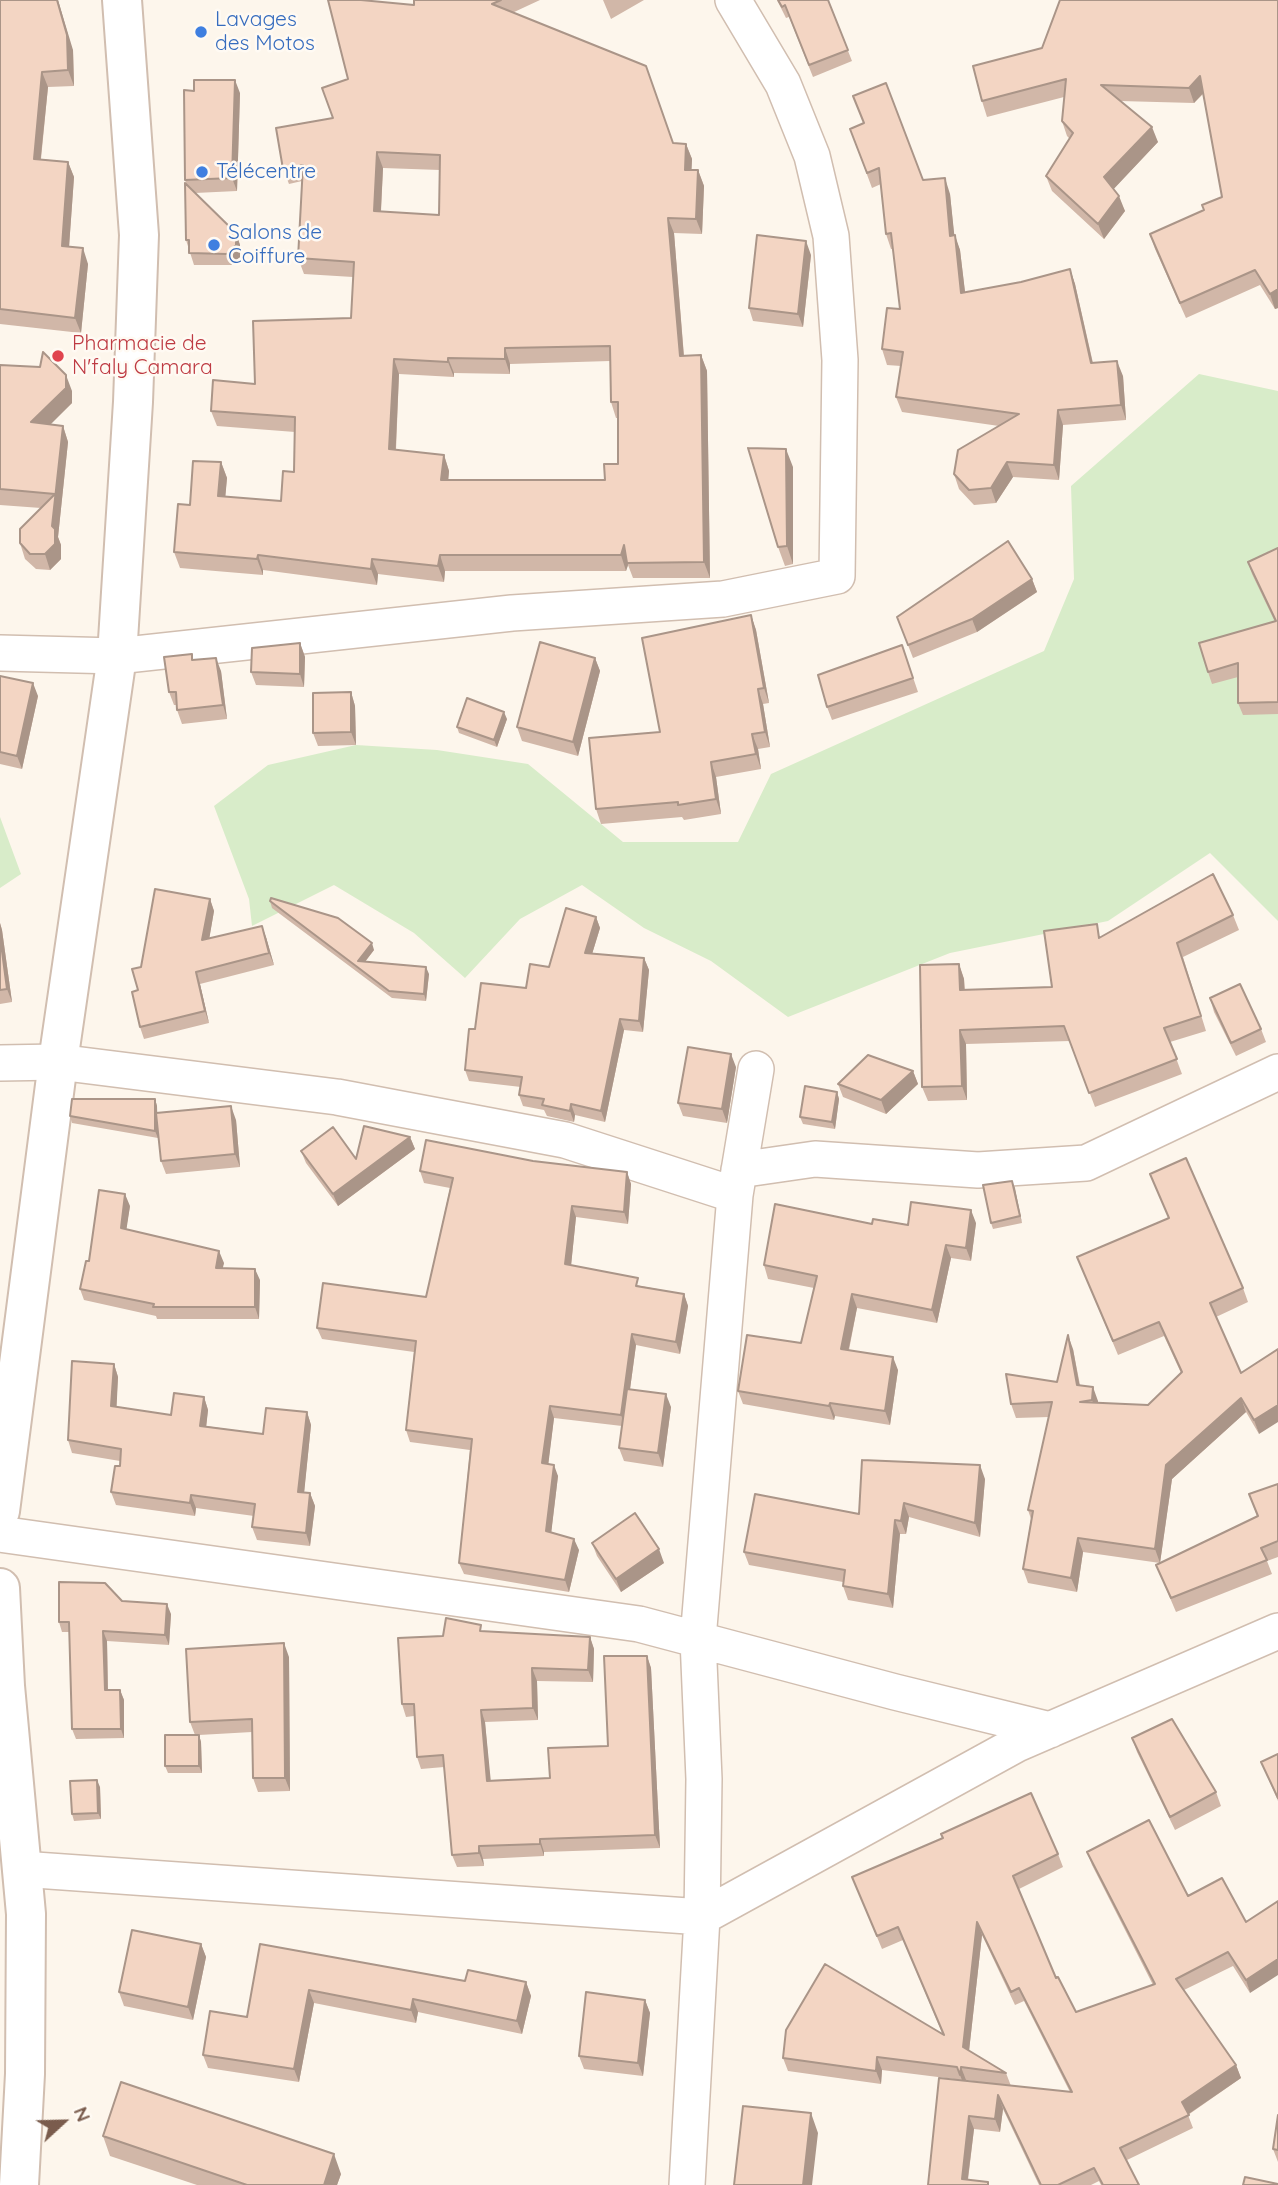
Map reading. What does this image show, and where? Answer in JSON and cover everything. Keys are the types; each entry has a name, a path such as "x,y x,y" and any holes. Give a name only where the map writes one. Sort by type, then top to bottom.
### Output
{"street":[{"path":"0,1511 58,1062 117,656 133,402 139,235 122,0"},
{"path":"0,653 117,656 499,614 723,599 837,576 841,360 831,236 812,156 783,84 733,0"},
{"path":"0,1063 58,1062 337,1097 565,1140 737,1183 815,1159 978,1170 1087,1163 1278,1072"},
{"path":"687,2185 702,1917 704,1779 698,1639 737,1183 756,1069"},
{"path":"0,1534 639,1623 1050,1730"},
{"path":"0,1588 26,1914 11,2127 19,2185"},
{"path":"21,1869 702,1917 1017,1744 1278,1631"}],"green space":[{"path":"1199,374 1278,391 1278,921 1210,853 1108,921 950,953 788,1017 711,961 644,928 582,885 520,919 465,978 414,933 334,885 252,926 249,899 214,806 268,765 356,745 437,750 528,764 623,842 738,842 771,774 1044,651 1074,579 1071,486"},
{"path":"0,817 21,874 0,888"}],"building":[{"path":"0,0 57,0 67,35 68,70 42,72 34,159 68,162 62,246 83,248 75,318 0,309"},
{"path":"328,0 414,5 414,0 501,0 492,4 646,66 673,143 686,144 685,170 698,170 696,219 668,218 680,356 701,355 704,562 627,563 624,545 621,555 440,555 438,566 372,559 371,569 258,555 257,559 174,552 178,504 190,505 193,461 221,462 218,496 281,501 283,471 294,472 295,417 211,411 213,380 255,384 253,321 351,318 354,262 298,258 303,165 283,169 276,128 333,118 322,88 348,79","holes":["377,152 440,155 439,215 374,211","610,346 611,402 618,402 618,464 604,464 605,480 441,480 444,455 389,449 394,359 448,362 448,358 505,359 505,348"]},
{"path":"778,0 828,0 848,50 809,65 785,5 782,7"},
{"path":"1060,0 1278,0 1278,289 1270,294 1255,270 1180,303 1150,234 1204,210 1202,205 1222,197 1200,76 1189,88 1101,85 1152,127 1104,177 1119,196 1098,224 1046,176 1073,133 1062,121 1066,79 982,101 973,66 1042,48"},
{"path":"194,80 235,80 232,178 185,180 184,90 194,91"},
{"path":"886,83 923,180 945,178 950,236 955,235 961,293 1021,282 1070,269 1091,363 1117,361 1121,405 1058,410 1054,465 1007,462 991,488 969,490 954,474 958,450 1019,414 896,397 903,352 882,349 887,308 900,309 891,233 886,234 879,168 867,173 850,129 864,123 853,96"},
{"path":"185,183 236,233 236,245 227,254 189,253 189,240 186,240"},
{"path":"757,235 806,241 798,314 749,308"},
{"path":"43,352 66,375 66,388 31,422 63,426 52,526 55,529 55,544 45,554 30,554 20,543 20,529 55,494 0,489 0,365 40,367"},
{"path":"748,448 786,449 787,546 778,547"},
{"path":"1008,541 1032,579 972,619 908,645 897,617"},
{"path":"1278,548 1278,702 1238,703 1238,663 1208,672 1199,643 1276,621 1248,562"},
{"path":"751,615 764,688 758,689 765,732 752,734 756,754 711,762 716,799 678,805 678,802 596,809 589,738 660,732 642,638"},
{"path":"540,642 595,658 573,742 517,727"},
{"path":"300,643 300,674 251,672 252,648"},
{"path":"902,645 913,678 827,707 818,675"},
{"path":"192,654 192,660 216,658 223,705 177,710 176,692 169,692 164,657"},
{"path":"0,676 33,683 17,756 0,752"},
{"path":"351,692 351,732 313,733 313,693"},
{"path":"467,698 504,712 494,740 457,727"},
{"path":"1213,874 1233,915 1177,943 1201,1016 1164,1028 1177,1059 1089,1093 1064,1026 960,1030 962,1086 922,1087 920,965 959,964 960,990 1052,987 1044,931 1097,924 1099,938"},
{"path":"155,889 210,899 202,940 262,926 269,953 196,972 205,1011 140,1027 132,992 138,990 132,969 141,967"},
{"path":"271,898 338,918 372,943 358,961 426,967 424,994 389,991 270,901"},
{"path":"566,908 596,917 585,953 644,958 639,1021 620,1019 601,1111 571,1104 570,1111 542,1105 544,1099 519,1095 522,1077 465,1070 469,1029 475,1029 481,983 526,988 530,964 549,967"},
{"path":"0,936 7,989 0,990"},
{"path":"1240,984 1261,1029 1231,1043 1210,998"},
{"path":"688,1047 731,1054 722,1109 678,1103"},
{"path":"868,1055 913,1071 881,1100 838,1084"},
{"path":"805,1086 837,1092 832,1122 800,1117"},
{"path":"72,1099 155,1099 155,1131 70,1116"},
{"path":"231,1106 235,1154 161,1161 156,1113"},
{"path":"364,1126 410,1137 333,1194 301,1151 333,1127 356,1159"},
{"path":"426,1140 533,1161 627,1172 624,1212 572,1206 565,1264 638,1278 636,1286 684,1294 676,1342 632,1334 621,1415 550,1406 542,1463 554,1465 546,1531 574,1539 565,1580 459,1563 472,1439 406,1430 416,1341 317,1328 323,1283 426,1297 453,1178 420,1171"},
{"path":"1186,1158 1243,1288 1210,1303 1241,1373 1278,1349 1278,1405 1254,1420 1241,1398 1166,1465 1155,1549 1078,1538 1071,1578 1023,1569 1033,1511 1028,1510 1052,1402 1011,1404 1006,1374 1057,1382 1068,1335 1077,1385 1093,1387 1092,1400 1080,1402 1148,1405 1182,1372 1159,1322 1113,1341 1077,1257 1169,1218 1150,1174"},
{"path":"1012,1181 1020,1216 991,1223 983,1185"},
{"path":"99,1190 125,1194 121,1228 219,1251 216,1268 255,1269 255,1307 153,1307 154,1304 80,1289 86,1261 89,1261"},
{"path":"911,1202 971,1210 966,1248 946,1245 932,1310 852,1294 841,1349 893,1357 885,1411 830,1403 829,1406 738,1391 747,1335 801,1343 817,1276 764,1265 775,1204 872,1224 873,1219 908,1225"},
{"path":"72,1361 114,1364 111,1406 171,1415 174,1393 204,1397 200,1426 263,1434 266,1408 307,1412 298,1492 310,1493 306,1533 252,1527 255,1504 191,1495 190,1503 111,1492 115,1466 120,1466 121,1449 68,1440"},
{"path":"627,1389 666,1394 658,1453 619,1448"},
{"path":"862,1460 980,1465 975,1523 904,1503 901,1521 895,1520 888,1594 843,1586 845,1570 744,1552 755,1494 859,1514"},
{"path":"1278,1484 1278,1541 1261,1548 1267,1560 1171,1598 1156,1565 1258,1516 1249,1494"},
{"path":"635,1513 659,1549 616,1579 592,1543"},
{"path":"59,1582 105,1583 122,1601 167,1604 165,1635 103,1631 105,1690 120,1690 121,1729 72,1729 69,1622 59,1622"},
{"path":"446,1618 481,1625 480,1631 590,1637 588,1670 532,1668 533,1708 481,1710 487,1781 550,1778 548,1748 608,1746 604,1656 647,1656 655,1835 540,1839 540,1844 479,1846 479,1853 452,1855 443,1755 417,1757 414,1704 402,1704 398,1638 443,1636"},
{"path":"284,1643 285,1778 253,1778 252,1719 190,1722 186,1649"},
{"path":"1172,1719 1216,1792 1170,1817 1132,1738"},
{"path":"165,1735 199,1735 199,1766 165,1766"},
{"path":"1278,1754 1278,1798 1261,1762"},
{"path":"97,1780 98,1813 72,1814 70,1781"},
{"path":"1031,1793 1058,1854 1013,1876 1056,1978 1058,1977 1076,2012 1155,1984 1087,1852 1149,1820 1188,1896 1222,1878 1246,1922 1278,1901 1278,1959 1246,1980 1228,1952 1176,1979 1236,2065 1182,2102 1189,2115 1120,2148 1139,2185 1103,2185 1094,2168 1058,2185 1041,2185 998,2095 995,2119 969,2116 962,2179 988,2182 988,2185 928,2185 939,2078 1072,2092 1019,1988 1011,1992 977,1922 963,2047 1006,2073 961,2067 960,2075 957,2067 877,2057 876,2071 783,2058 786,2030 825,1964 944,2035 898,1927 877,1936 852,1877 943,1838 941,1834"},
{"path":"132,1930 201,1944 188,2007 119,1992"},
{"path":"260,1944 465,1981 468,1970 526,1982 517,2021 413,1999 411,2010 309,1990 294,2069 203,2055 210,2011 247,2017"},
{"path":"586,1992 645,2000 638,2063 579,2056"},
{"path":"121,2082 334,2154 324,2185 247,2185 103,2136"},
{"path":"743,2106 811,2113 803,2185 734,2185"},
{"path":"1278,2115 1278,2150 1273,2149"},
{"path":"1245,2177 1278,2184 1278,2185 1243,2185"}],"place":[{"name":"Lavages des Motos","path":"201,32"},
{"name":"Télécentre","path":"202,172"},
{"name":"Salons de Coiffure","path":"214,245"},
{"name":"Pharmacie de N'faly Camara","path":"58,356"}]}
